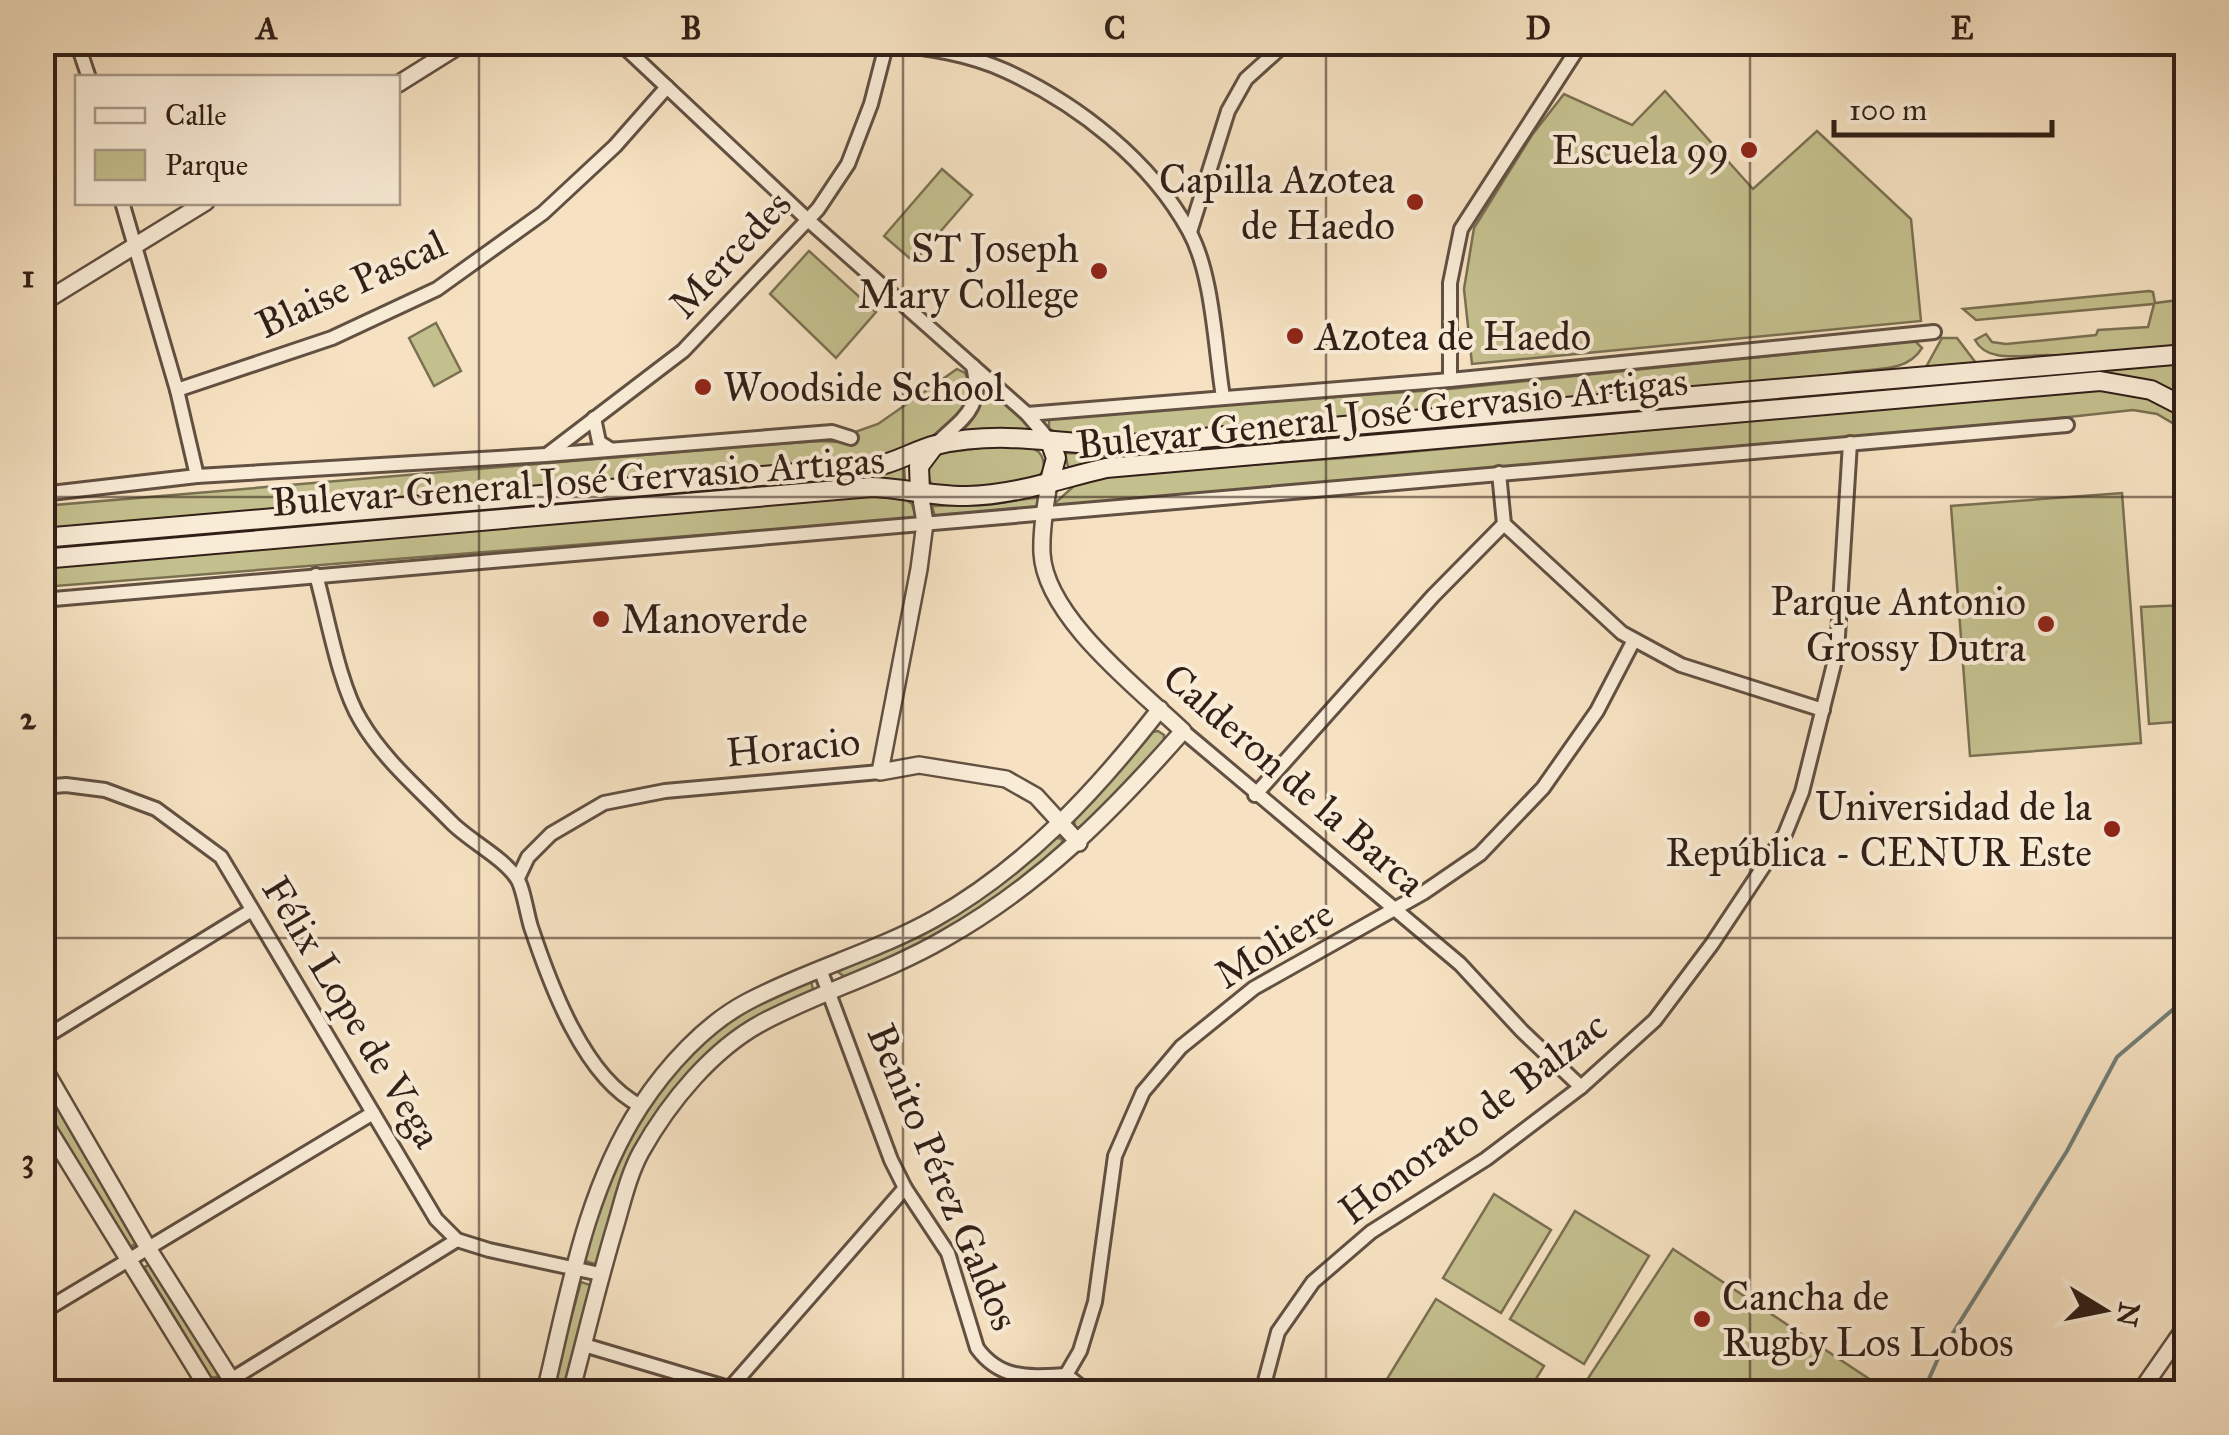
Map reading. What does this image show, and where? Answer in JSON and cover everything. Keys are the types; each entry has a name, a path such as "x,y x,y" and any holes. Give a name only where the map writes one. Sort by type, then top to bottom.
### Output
{"main road":[{"name":"Bulevar General José Gervasio Artigas","path":"42,538 877,466 934,445 1018,437 1108,446 2186,354"},
{"name":"Bulevar General José Gervasio Artigas","path":"42,559 872,487 941,496 980,495 1049,484 1106,468 2100,381 2151,390 2186,408"},
{"path":"1049,484 1056,458 1050,441"},
{"path":"920,492 919,466 934,445"}],"street":[{"path":"77,42 88,75"},
{"path":"400,83 465,42"},
{"path":"619,42 808,220 1027,414 1050,441"},
{"path":"1190,232 1228,111 1246,79 1287,42"},
{"path":"1450,380 1450,282 1461,229 1582,42"},
{"path":"887,43 962,56 1004,70 1050,94 1096,126 1147,174 1190,232 1202,270 1222,397"},
{"name":"Mercedes","path":"546,456 683,351 808,220 848,164 871,104 887,43"},
{"name":"Blaise Pascal","path":"177,390 332,338 438,289 543,213 615,146 668,87"},
{"path":"123,205 177,390 197,476"},
{"path":"42,303 201,205"},
{"name":"Bulevar General José Gervasio Artigas","path":"1027,414 1450,380 1934,332"},
{"path":"934,445 973,407 978,397 973,365"},
{"path":"594,418 598,442 610,450"},
{"name":"Bulevar General José Gervasio Artigas","path":"42,600 2067,425"},
{"name":"Bulevar General José Gervasio Artigas","path":"42,494 197,476 546,456 832,432 851,438"},
{"name":"Honorato de Balzac","path":"1262,1392 1278,1332 1313,1282 1370,1232 1486,1159 1581,1087 1655,1020 1712,944 1785,834 1802,792 1836,652 1850,444"},
{"path":"1499,473 1504,524 1622,633 1680,665 1823,710"},
{"name":"Calderon de la Barca","path":"1049,484 1042,556 1063,611 1100,654 1256,795 1460,964 1581,1087"},
{"path":"880,772 925,523 920,492"},
{"path":"1256,795 1433,596 1504,524"},
{"path":"316,575 344,682 359,718 382,750 460,832 518,878 560,1006 604,1074 626,1099 641,1106"},
{"name":"Moliere","path":"1066,1375 1080,1351 1095,1302 1115,1156 1143,1092 1181,1047 1254,988 1394,910 1480,854 1543,788 1597,711 1634,640"},
{"path":"544,1392 600,1185 641,1106 672,1067 746,1002 933,920 995,878 1061,824 1110,772 1160,709"},
{"path":"571,1392 600,1274 640,1155 662,1118 713,1059 762,1022 884,970 946,938 1011,897 1079,842 1183,731"},
{"name":"Horacio","path":"518,878 528,857 551,834 604,803 665,791 919,765 1006,779 1036,796 1079,842"},
{"name":"Félix Lope de Vega","path":"42,787 66,785 105,790 156,809 221,857 436,1218 456,1240"},
{"path":"42,1039 252,910"},
{"name":"Benito Pérez Galdos","path":"820,969 891,1160 948,1254 977,1348 985,1360 1022,1378 1066,1375"},
{"path":"42,1065 148,1248 235,1386"},
{"path":"42,1312 373,1114"},
{"path":"42,1119 210,1392 235,1386 456,1240 600,1274"},
{"path":"584,1345 736,1390 905,1188"},
{"path":"2140,1392 2186,1326"},
{"path":"1066,1375 1088,1392"}],"green space":[{"path":"1665,91 1753,189 1817,131 1911,219 1921,321 1472,364 1464,289 1474,228 1532,135 1564,94 1632,125"},
{"path":"942,169 972,195 914,262 884,236"},
{"path":"809,251 876,312 836,358 770,294"},
{"path":"2153,292 2155,303 2186,299 2186,347 2065,357 2003,356 1982,349 1975,340 1986,334 1992,342 2006,344 2148,327 2154,304 1976,320 1963,309"},
{"path":"436,323 461,371 434,386 409,338"},
{"path":"1942,338 1957,338 1976,363 1926,367"},
{"path":"1915,341 1922,348 1904,364 1830,377 1113,439 1060,434 1049,429 1049,417 1449,389"},
{"path":"2186,362 2186,399 2144,382 2100,375 1069,471 1065,453 1134,454"},
{"path":"957,369 965,373 972,385 957,417 929,438 861,460 43,531 43,506 749,446 820,441 856,443 855,432 878,424"},
{"path":"983,381 1038,430 957,434 980,404"},
{"path":"2098,389 2142,396 2186,416 2186,431 2157,414 2133,410 1923,433 1056,507 1054,504 1075,485 1109,475 1344,458"},
{"path":"1005,445 1032,448 1041,455 1044,469 1036,481 939,489 931,484 929,459 940,453"},
{"path":"904,466 905,483 43,550 43,546 875,475"},
{"name":"Parque Antonio Grossy Dutra","path":"2122,493 2141,743 1970,756 1951,506"},
{"path":"854,494 906,500 912,504 916,518 43,587 43,568"},
{"path":"1041,497 1038,511 935,517 932,506 991,504"},
{"path":"2186,605 2186,721 2149,724 2141,607"},
{"path":"1158,731 1164,740 1125,786 1083,828 1075,827 1074,819 1152,732"},
{"path":"1054,837 1062,839 1062,848 1010,892 942,935 845,977 838,972 838,968 936,924"},
{"path":"811,980 813,990 756,1017 734,1034 658,1114 598,1260 594,1264 586,1261 584,1257 617,1159 660,1088 692,1052 728,1021 762,1000"},
{"path":"42,1080 137,1243 128,1248 43,1105"},
{"path":"1494,1194 1551,1230 1501,1313 1443,1278"},
{"path":"1575,1211 1649,1256 1584,1364 1510,1319"},
{"name":"Cancha de Rugby Los Lobos","path":"1673,1249 1889,1392 1581,1389"},
{"path":"151,1264 221,1376 211,1378 144,1267"},
{"path":"581,1282 591,1289 564,1392 551,1392"},
{"path":"1436,1299 1544,1366 1528,1392 1379,1392"}],"waterway":[{"path":"1923,1392 1941,1352 2067,1151 2117,1057 2183,1001"}],"place":[{"name":"Escuela 99","path":"1749,150"},
{"name":"Capilla Azotea de Haedo","path":"1415,202"},
{"name":"ST Joseph Mary College","path":"1099,271"},
{"name":"Azotea de Haedo","path":"1295,336"},
{"name":"Woodside School","path":"703,387"},
{"name":"Manoverde","path":"601,619"},
{"name":"Parque Antonio Grossy Dutra","path":"2046,624"},
{"name":"Universidad de la República - CENUR Este","path":"2112,829"},
{"name":"Cancha de Rugby Los Lobos","path":"1702,1319"}]}
